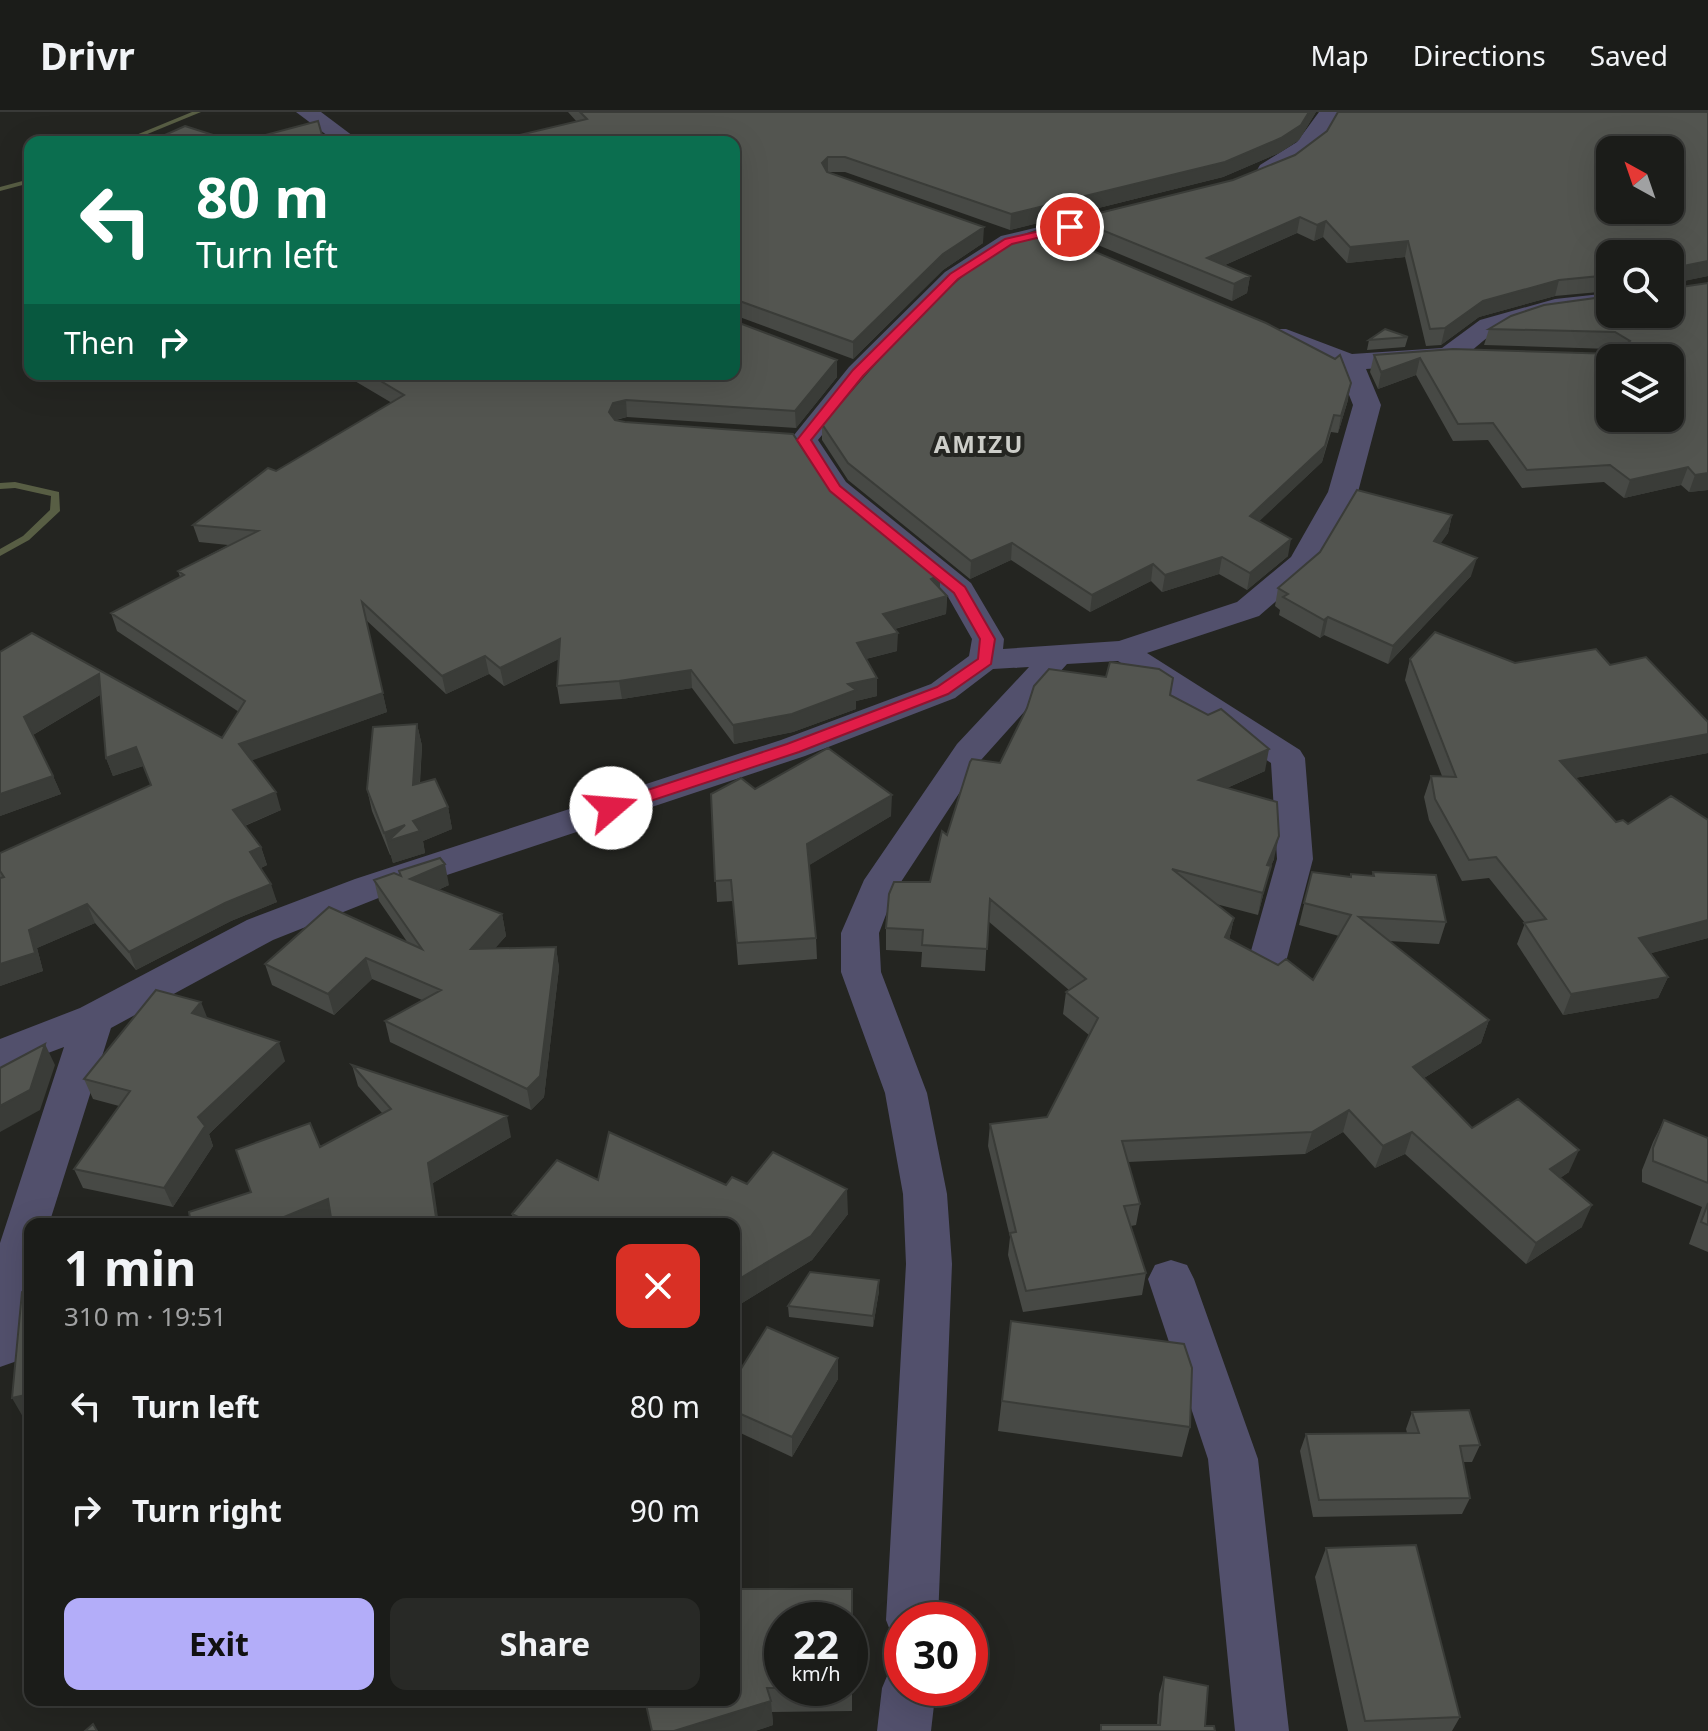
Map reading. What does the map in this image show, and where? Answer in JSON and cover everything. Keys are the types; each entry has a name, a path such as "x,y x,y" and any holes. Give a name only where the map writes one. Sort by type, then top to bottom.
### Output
{"street":[{"path":"307,112 341,136"},
{"path":"1246,179 1288,161 1309,146 1330,112"},
{"path":"985,660 988,639 960,590 835,488 789,439 844,368 954,277 994,236 1043,234 1159,204"},
{"path":"1043,234 1084,251"},
{"path":"1449,355 1489,325 1500,321 1555,307 1596,303"},
{"path":"1253,324 1349,362 1449,355 1490,357"},
{"path":"0,1056 94,1019 260,930 368,888 793,748 943,691 985,660 1122,651 1248,609 1303,562 1343,492 1367,405 1349,362"},
{"path":"1122,651 1288,758 1295,859 1268,958"},
{"path":"913,1602 929,1264 925,1194 906,1093 861,972 860,933 877,889 969,752 1058,655"},
{"path":"28,1218 50,1143 94,1019"},
{"path":"0,1347 3,1314 24,1233"},
{"path":"1171,1279 1233,1459 1262,1731"},
{"path":"904,1731 907,1706"}],"building":[{"path":"580,112 1309,112 1301,125 1281,138 1225,162 1011,214 845,157 828,157 822,163 827,172 984,227 943,254 853,342 740,301 740,136 515,136 587,119"},
{"path":"1338,112 1708,112 1708,261 1684,266 1684,240 1596,240 1596,276 1559,280 1483,301 1445,328 1430,329 1408,241 1350,247 1326,221 1317,225 1300,217 1207,258 1250,276 1234,284 1075,219 1233,180 1295,155 1327,131"},
{"path":"318,121 322,136 262,136"},
{"path":"185,126 216,136 162,136"},
{"path":"1040,229 1266,323 1335,359 1340,355 1351,383 1341,416 1334,415 1325,446 1250,516 1291,539 1250,573 1222,557 1165,575 1153,564 1092,595 1012,543 971,561 848,463 822,424 921,311 982,259 1012,240"},
{"path":"1708,283 1708,473 1695,475 1688,467 1630,480 1610,465 1527,470 1493,423 1458,424 1420,358 1381,372 1374,355 1453,349 1596,353 1596,432 1684,432 1684,344 1627,344 1630,341 1615,332 1489,329 1511,316 1544,305 1596,298 1596,328 1684,328 1684,287"},
{"path":"740,323 837,360 795,411 626,400 613,403 609,412 615,420 625,422 793,434 823,479 940,575 931,579 947,596 883,614 898,633 857,643 877,678 848,684 856,690 792,714 733,725 691,670 557,686 560,639 500,668 485,656 442,676 362,602 383,693 239,744 276,792 233,810 261,847 250,852 271,884 225,903 129,952 87,904 29,930 35,953 0,964 0,878 4,877 0,871 0,853 151,785 136,747 106,758 99,674 24,717 53,776 0,794 0,652 32,633 222,738 245,701 111,613 184,575 178,571 258,531 193,525 268,468 276,471 404,395 379,380 740,380"},
{"path":"1385,329 1408,337 1369,340"},
{"path":"1357,490 1452,515 1434,541 1477,558 1393,646 1328,617 1324,620 1283,597 1288,594 1278,588 1320,552"},
{"path":"1435,632 1515,663 1596,649 1610,665 1646,657 1708,722 1708,734 1560,761 1616,822 1623,820 1628,824 1671,796 1708,820 1708,920 1639,938 1668,977 1571,994 1524,923 1546,919 1496,857 1469,860 1435,799 1431,776 1456,777 1410,659"},
{"path":"1110,662 1159,669 1173,678 1170,695 1208,715 1221,709 1269,749 1199,780 1277,802 1279,836 1267,865 1271,866 1263,893 1172,869 1234,918 1225,937 1278,965 1286,959 1313,980 1351,915 1304,903 1312,872 1351,877 1351,874 1374,876 1373,872 1436,875 1446,922 1359,917 1489,1020 1413,1067 1472,1128 1518,1099 1579,1150 1550,1169 1592,1205 1536,1243 1412,1132 1383,1146 1349,1110 1312,1132 1122,1141 1140,1204 1124,1206 1146,1273 1026,1291 1010,1233 1016,1232 990,1124 1047,1117 1098,1018 1066,992 1086,979 990,899 987,949 922,945 923,930 886,928 889,894 894,882 930,882 942,831 947,835 970,762 972,759 1000,763 1027,708 1034,686 1049,669 1106,677"},
{"path":"417,724 413,785 435,779 448,807 413,821 420,831 388,841 405,825 384,833 367,789 373,727"},
{"path":"828,748 892,795 807,844 816,938 737,943 731,880 715,881 711,794 741,778 755,789"},
{"path":"440,858 445,864 410,879 502,914 471,949 556,947 540,1076 527,1089 385,1021 441,990 366,958 328,994 265,964 329,907 422,949 374,880 394,873 401,876 399,871"},
{"path":"156,990 201,1002 192,1013 279,1042 198,1117 205,1126 164,1188 74,1169 130,1091 84,1079"},
{"path":"45,1044 30,1090 0,1106 0,1068"},
{"path":"352,1065 507,1116 428,1163 436,1218 331,1218 328,1199 282,1218 190,1218 189,1212 251,1192 236,1150 310,1123 320,1147 391,1109"},
{"path":"1664,1120 1708,1138 1708,1183 1653,1161 1653,1148"},
{"path":"609,1132 726,1185 732,1177 747,1184 773,1152 847,1189 811,1236 740,1278 740,1218 520,1218 512,1214 557,1160 598,1180"},
{"path":"1708,1203 1708,1225 1701,1222"},
{"path":"810,1272 879,1280 873,1316 788,1306"},
{"path":"22,1292 24,1395 12,1398"},
{"path":"1011,1321 1184,1344 1192,1368 1190,1427 1002,1401"},
{"path":"767,1327 838,1358 792,1437 740,1414 740,1370"},
{"path":"1469,1410 1480,1445 1460,1446 1470,1498 1319,1500 1306,1434 1419,1433 1412,1412"},
{"path":"1416,1545 1460,1717 1365,1721 1326,1548"},
{"path":"740,1586 741,1589 852,1589 852,1602 764,1602 764,1703 674,1731 652,1731 646,1706 740,1706"},
{"path":"1164,1677 1208,1686 1205,1726 1214,1726 1215,1731 1101,1731 1101,1725 1160,1725"},
{"path":"93,1724 97,1731 85,1731"}],"waterway":[{"path":"137,136 198,112"},
{"path":"0,189 24,183"},
{"path":"0,486 15,485 56,494 55,511 26,538 0,553"}],"district":[{"name":"AMIZU","path":"979,443"}],"route":[{"path":"611,808 793,748 943,691 985,660 988,639 960,590 835,488 804,440 858,373 954,277 1009,241 1070,227"}]}
